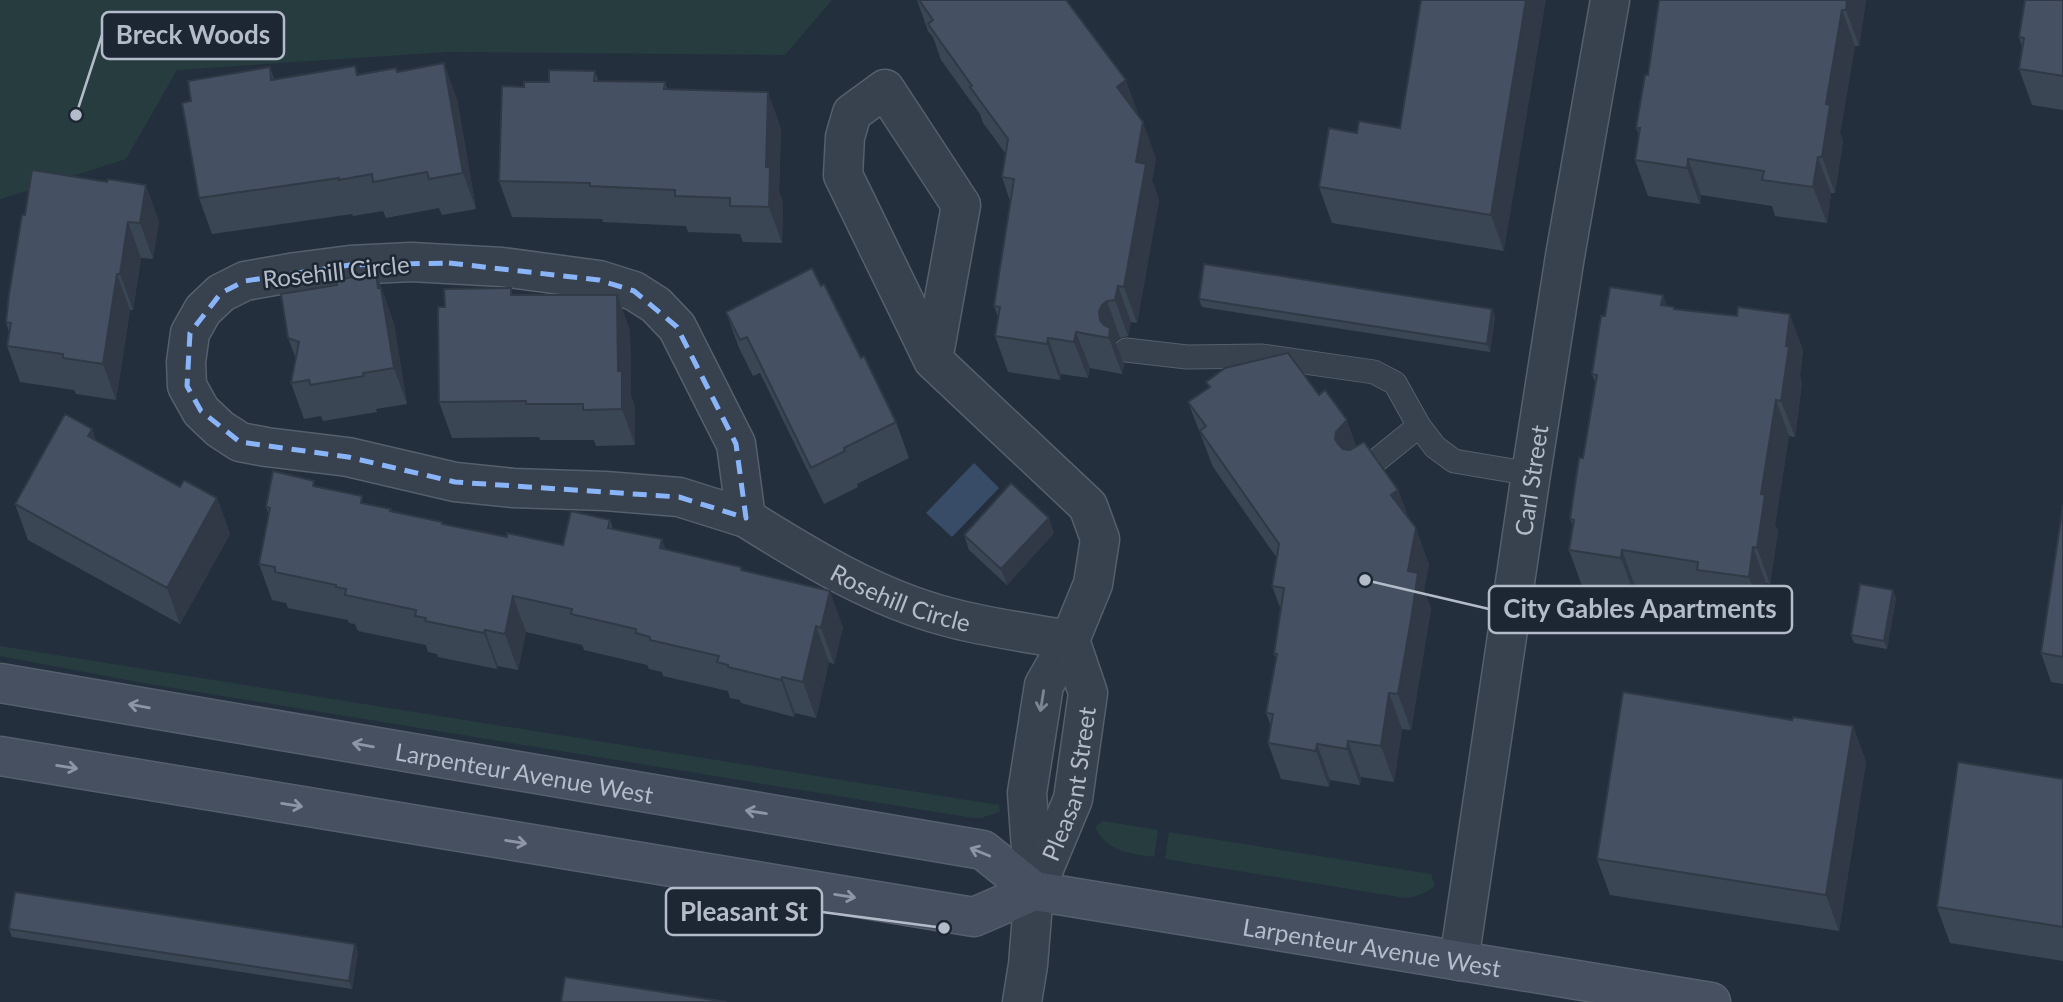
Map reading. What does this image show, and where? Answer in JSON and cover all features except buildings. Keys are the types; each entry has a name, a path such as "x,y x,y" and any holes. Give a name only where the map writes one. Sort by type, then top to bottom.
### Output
{"main road":[{"name":"Larpenteur Avenue West","path":"0,683 983,849 1034,891 1710,1002"},
{"path":"0,756 974,917 1034,891"}],"street":[{"name":"Carl Street","path":"1460,961 1565,256 1610,0"},
{"path":"885,89 961,205 933,360 844,175 845,137 852,113 885,89"},
{"name":"Rosehill Circle","path":"746,518 736,444 677,327 656,305 634,291 599,280 502,267 411,262 350,265 245,281 221,293 203,310 190,333 187,386 201,411 220,429 240,442 348,457 454,482 679,497 746,518 811,559 899,601 949,618 1070,640"},
{"name":"Pleasant Street","path":"933,360 1088,506 1100,539 1093,584 1070,640 1044,685 1027,793 1034,891 1022,1002"}],"lane":[{"path":"1126,350 1186,358 1262,356 1374,372 1395,383 1419,426 1435,447 1454,461 1531,474"},
{"path":"1362,472 1419,426"}],"highlighted area":[{"path":"449,263 599,280 634,291 677,327 736,444 746,518 679,497 455,482 348,457 240,442 201,411 187,386 190,333 221,293 245,281 350,265"}],"green space":[{"path":"0,0 832,0 785,55 446,52 177,70 126,159 1,199 0,203"},
{"path":"0,646 999,805 1000,812 973,818 149,684 0,656"},
{"path":"1103,821 1158,830 1154,857 1120,850 1106,842 1095,827"},
{"path":"1169,832 1431,874 1435,886 1421,894 1405,898 1165,859"}],"water":[{"path":"974,463 999,488 952,537 926,513"}],"place":[{"name":"Breck Woods","path":"76,115"},
{"name":"City Gables Apartments","path":"1365,580"},
{"name":"Pleasant St","path":"944,928"}]}
